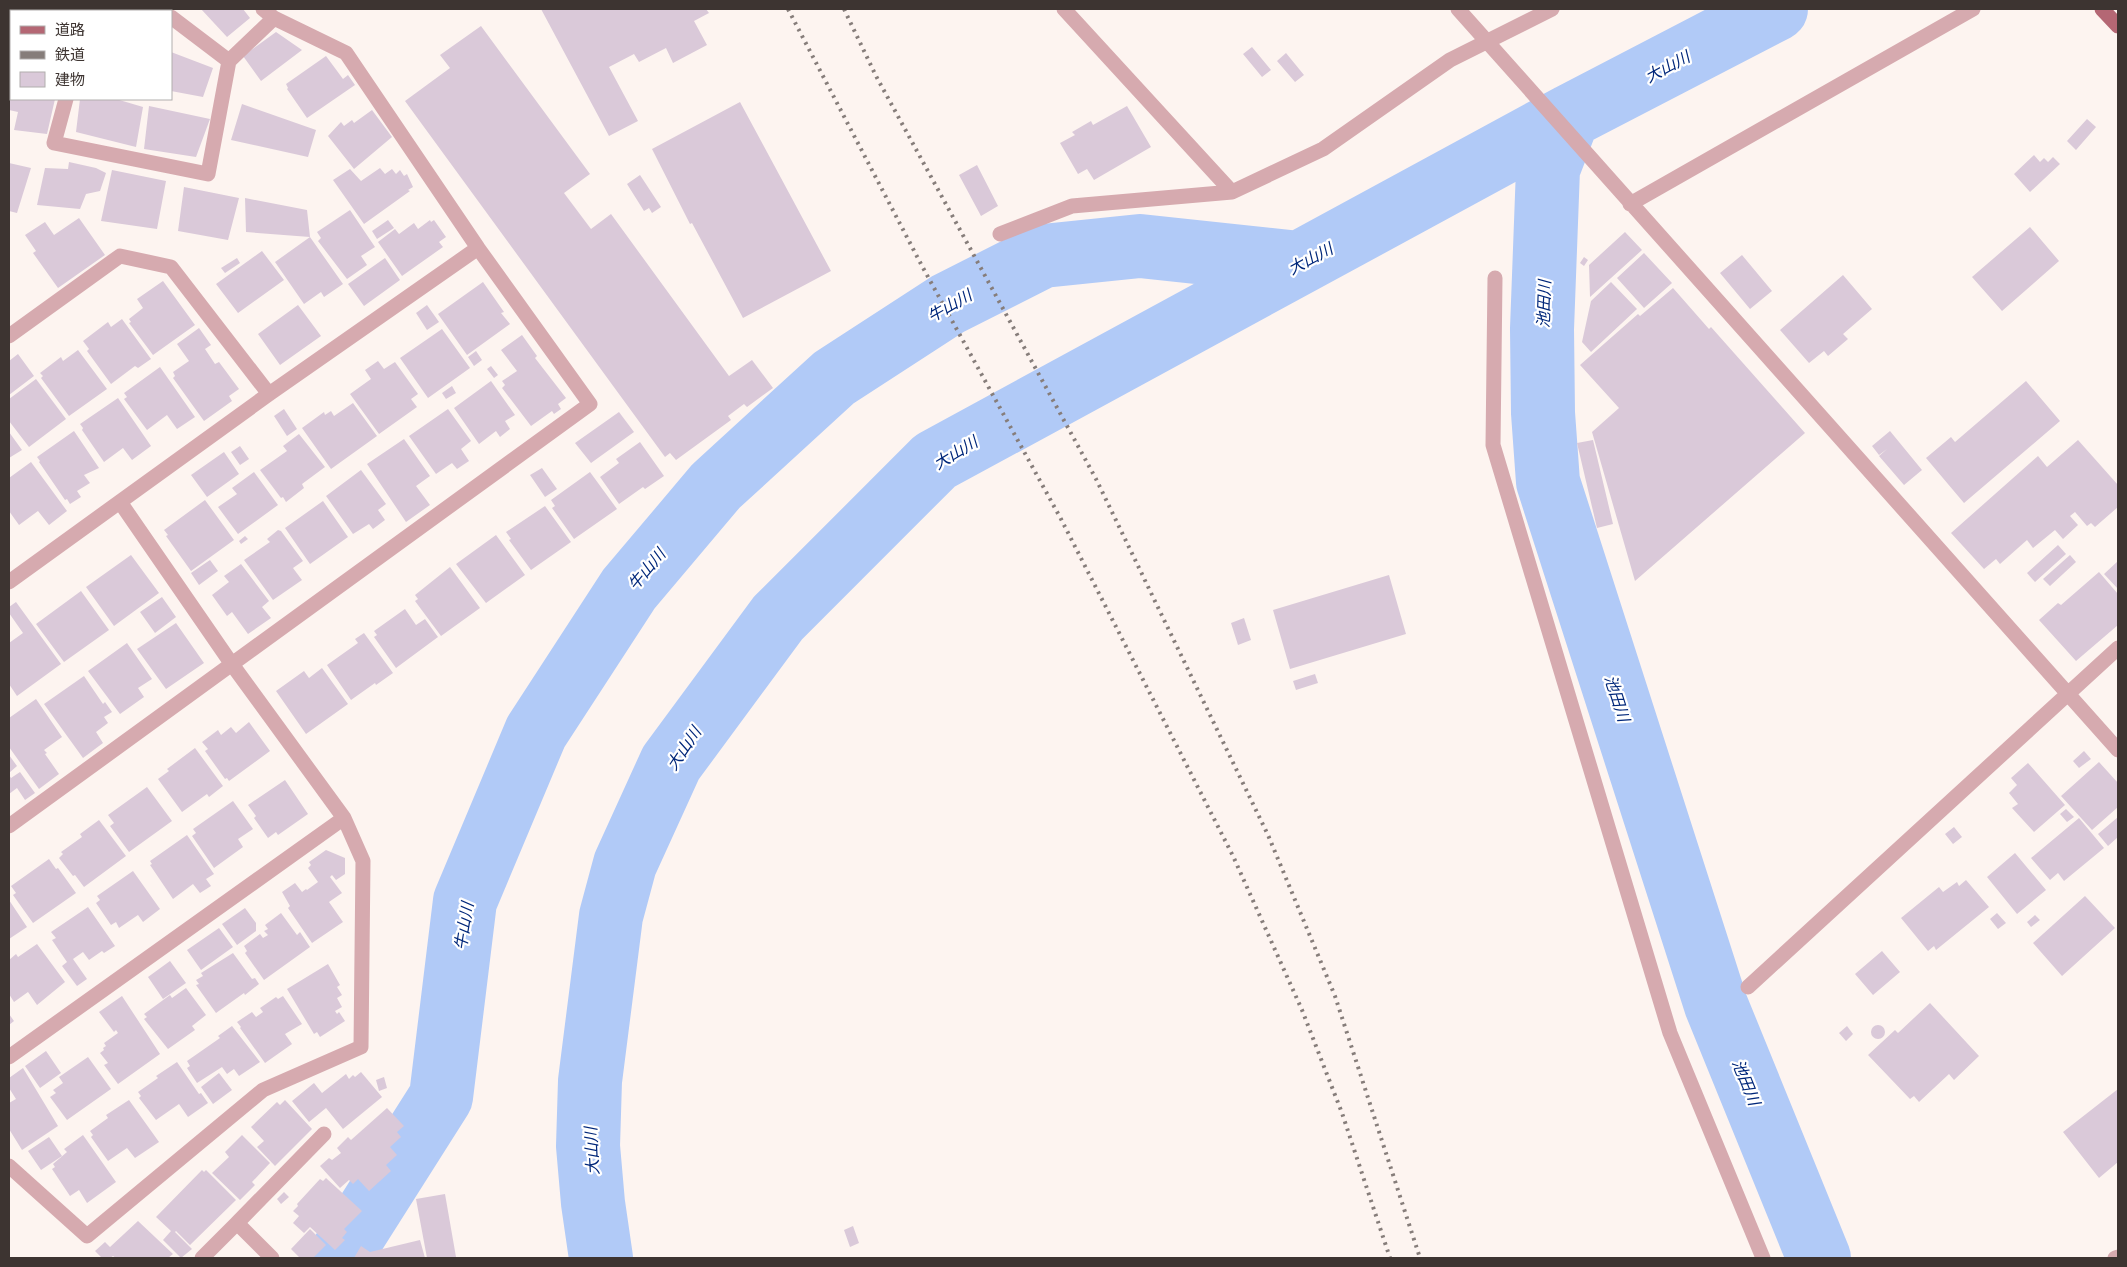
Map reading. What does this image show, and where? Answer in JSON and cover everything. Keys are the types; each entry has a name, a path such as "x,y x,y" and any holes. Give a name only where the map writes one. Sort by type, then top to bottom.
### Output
{"main road":[{"path":"2102,9 2118,26"}],"street":[{"path":"1064,9 1232,192"},
{"path":"1458,9 2118,750"},
{"path":"1000,234 1072,206 1232,192 1323,149 1450,60 1552,9"},
{"path":"1630,204 1973,9"},
{"path":"9,826 590,404 478,248 346,53 268,13 229,61 208,174 54,143 66,100"},
{"path":"172,18 229,61"},
{"path":"9,582 269,394 478,248"},
{"path":"9,336 120,256 171,267 269,394"},
{"path":"1495,278 1493,445 1670,1033 1763,1258"},
{"path":"9,1166 87,1236 263,1090 361,1047 363,861 344,818 231,663 120,502"},
{"path":"1748,987 2118,648"},
{"path":"9,1056 344,818"},
{"path":"202,1258 324,1134"},
{"path":"237,1223 272,1258"}],"building":[{"path":"73,9 75,10 32,10"},
{"path":"201,9 243,9 250,18 227,37"},
{"path":"541,9 706,9 709,13 694,21 707,45 673,63 666,48 639,62 634,54 609,67 638,121 609,136"},
{"path":"481,26 590,174 564,193 591,229 611,214 729,376 752,360 773,388 747,407 744,404 728,416 731,420 676,460 670,453 665,457 405,101 450,68 440,55"},
{"path":"276,32 302,50 261,81 243,56"},
{"path":"1252,47 1271,70 1262,77 1243,54"},
{"path":"172,52 213,68 203,97 172,91"},
{"path":"1286,53 1304,75 1295,82 1277,61"},
{"path":"326,56 343,79 348,75 355,85 307,118 287,89 286,84"},
{"path":"10,81 10,100 55,100 47,134 14,130 18,112 9,110"},
{"path":"80,100 119,100 143,107 136,147 76,132"},
{"path":"740,102 831,271 743,318 692,223 690,224 652,149"},
{"path":"242,104 316,130 308,157 231,140"},
{"path":"149,106 210,119 196,157 144,149"},
{"path":"1127,106 1151,147 1094,180 1087,169 1078,174 1060,143 1075,135 1072,132 1091,121 1093,125"},
{"path":"372,110 392,137 354,169 328,136 341,122 344,126 352,120 354,123"},
{"path":"2087,119 2096,127 2076,150 2067,141"},
{"path":"2034,155 2040,162 2044,158 2048,162 2053,157 2060,164 2030,192 2014,174"},
{"path":"69,162 96,168 106,173 100,191 86,194 80,209 37,205 45,168 68,169"},
{"path":"9,163 31,168 17,213 9,211"},
{"path":"977,165 998,206 981,216 959,175"},
{"path":"380,168 385,174 392,169 396,174 400,170 404,176 407,174 413,187 364,224 333,180 350,169 361,181"},
{"path":"112,170 166,181 157,229 101,221"},
{"path":"640,175 661,207 652,213 649,208 644,211 627,184"},
{"path":"184,187 239,198 228,240 178,231"},
{"path":"245,198 307,210 310,237 246,232"},
{"path":"350,210 375,247 361,256 367,265 347,279 318,241 321,238 317,232"},
{"path":"79,218 105,255 58,288 33,253 36,251 25,235 45,222 54,235"},
{"path":"388,220 394,228 377,239 372,231"},
{"path":"430,220 431,222 434,220 446,237 439,242 443,247 402,276 378,242 395,229 399,234 414,223 418,229"},
{"path":"2030,227 2059,261 2002,311 1972,277"},
{"path":"1625,232 1642,250 1590,297 1589,265"},
{"path":"310,237 343,284 324,297 321,292 304,304 275,262"},
{"path":"262,251 284,280 238,313 216,284"},
{"path":"1644,253 1672,283 1644,308 1617,278"},
{"path":"1742,255 1772,291 1750,309 1720,273"},
{"path":"1584,257 1588,260 1584,266 1580,263"},
{"path":"237,258 240,263 225,273 221,268"},
{"path":"385,258 400,280 364,306 348,284"},
{"path":"1843,275 1872,309 1843,334 1848,339 1828,356 1824,351 1809,363 1780,330"},
{"path":"163,281 195,325 153,355 129,323 131,322 129,319 143,308 137,299"},
{"path":"483,282 504,312 501,313 510,324 467,355 438,314"},
{"path":"1611,282 1637,309 1591,352 1582,342 1591,301"},
{"path":"1673,288 1709,329 1711,327 1805,433 1635,581 1592,432 1619,408 1580,365 1638,314 1640,316"},
{"path":"298,305 321,336 280,365 258,334"},
{"path":"427,305 439,322 427,330 416,313"},
{"path":"122,319 151,359 138,368 135,366 111,384 87,351 89,349 83,341 108,322 111,327"},
{"path":"199,328 211,345 205,349 215,364 219,362 239,389 229,396 232,401 204,421 173,378 175,376 173,372 189,361 177,344"},
{"path":"442,329 470,368 428,398 400,358"},
{"path":"522,335 537,356 535,358 566,398 558,404 561,409 554,414 552,411 531,426 502,388 505,385 502,381 517,371 501,350"},
{"path":"78,350 107,389 69,416 41,378 43,376 40,373 61,357 63,361"},
{"path":"476,351 482,360 474,366 468,357"},
{"path":"18,354 34,376 9,395 9,361"},
{"path":"378,361 384,369 395,362 418,394 411,399 417,407 379,434 350,394 371,379 365,370"},
{"path":"491,366 498,375 494,378 487,369"},
{"path":"160,367 195,417 177,429 167,415 147,430 124,399 127,397 124,393"},
{"path":"36,379 66,419 29,447 9,421 9,399"},
{"path":"491,381 515,415 505,421 510,429 500,437 496,431 479,444 454,408"},
{"path":"2026,381 2060,421 1964,503 1926,458 1951,437 1955,442"},
{"path":"452,386 456,393 446,399 442,393"},
{"path":"118,398 151,446 132,460 123,448 104,462 82,430 83,428 80,424"},
{"path":"353,403 377,436 331,469 302,428 324,412 325,415 331,411 334,416"},
{"path":"284,409 297,429 287,436 274,416"},
{"path":"448,409 471,441 461,449 469,461 457,469 452,463 436,474 409,436"},
{"path":"619,412 634,432 591,463 575,443"},
{"path":"74,431 99,468 84,475 90,483 77,491 81,497 70,504 67,499 65,500 37,457"},
{"path":"1890,431 1922,470 1904,485 1879,456 1887,449 1879,455 1872,446"},
{"path":"9,432 22,450 9,458"},
{"path":"299,434 325,467 302,484 304,488 286,502 260,470 287,451 283,446"},
{"path":"404,439 430,476 416,486 430,505 406,522 367,464"},
{"path":"1593,440 1613,524 1597,528 1577,443"},
{"path":"2078,440 2118,485 2118,507 2095,527 2091,523 2087,526 2075,512 2070,516 2078,525 2063,539 2055,530 2033,548 2027,540 2000,564 1996,559 1984,569 1951,533 2038,456 2047,467"},
{"path":"640,442 664,476 645,489 643,487 619,504 600,477 619,463 616,459"},
{"path":"240,446 249,459 240,465 231,452"},
{"path":"224,452 239,474 207,497 191,475"},
{"path":"31,462 67,511 49,525 38,511 19,525 9,511 9,478"},
{"path":"542,468 557,489 545,497 530,475"},
{"path":"361,470 386,504 378,510 385,520 373,529 369,524 353,534 326,496"},
{"path":"254,472 278,505 238,534 218,507 237,494 232,488"},
{"path":"590,472 617,509 574,539 552,508 555,506 551,500"},
{"path":"205,500 234,540 191,571 166,536 168,535 164,530"},
{"path":"323,501 348,537 310,564 285,528"},
{"path":"545,506 571,542 531,570 509,540 511,539 506,532"},
{"path":"278,530 281,531 303,561 293,568 302,580 273,600 244,560 270,542 267,539"},
{"path":"496,535 525,575 486,603 456,564"},
{"path":"245,536 248,539 241,544 239,541"},
{"path":"2058,545 2066,554 2035,582 2027,573"},
{"path":"131,555 159,593 114,626 86,587"},
{"path":"2070,555 2076,562 2050,586 2043,579"},
{"path":"210,560 218,571 199,585 191,573"},
{"path":"2118,561 2118,589 2104,574"},
{"path":"241,564 269,601 262,607 271,618 248,634 232,612 227,616 212,595 229,582 224,576"},
{"path":"450,567 480,608 441,636 415,601 418,599 415,595"},
{"path":"2099,572 2118,594 2118,625 2076,661 2039,620 2058,603 2061,605"},
{"path":"1389,575 1406,634 1290,669 1273,610"},
{"path":"81,591 109,630 64,662 36,624"},
{"path":"162,597 176,617 155,633 140,612"},
{"path":"16,602 61,664 17,696 9,684 9,643 23,633 9,613 9,607"},
{"path":"405,609 416,625 425,619 438,637 396,668 374,637 377,635 374,631"},
{"path":"1244,618 1251,640 1238,645 1231,623"},
{"path":"176,623 204,663 166,689 137,649"},
{"path":"364,633 393,673 351,700 327,665 358,643 355,639"},
{"path":"127,643 152,679 138,688 144,697 120,714 88,671"},
{"path":"322,668 348,704 306,734 276,691 304,671 309,678"},
{"path":"1315,674 1318,683 1296,690 1293,681"},
{"path":"84,676 103,704 105,702 112,712 104,717 108,723 96,732 103,743 83,758 44,704"},
{"path":"36,699 62,737 44,750 59,774 39,789 9,747 9,718"},
{"path":"249,722 270,751 229,781 227,778 225,779 205,751 208,749 202,742 218,730 221,735 231,727 236,733"},
{"path":"195,748 223,786 209,797 207,794 182,812 158,779 169,771 167,769"},
{"path":"2084,751 2091,759 2079,768 2073,761"},
{"path":"9,755 17,766 9,773"},
{"path":"2099,762 2118,783 2118,807 2092,830 2061,796"},
{"path":"2028,763 2065,805 2034,832 2012,808 2018,804 2009,793 2017,785 2011,778"},
{"path":"20,772 35,793 25,800 17,788 9,794 9,775 11,778"},
{"path":"285,780 308,814 278,835 276,832 268,838 254,818 256,816 248,805"},
{"path":"147,787 172,821 129,852 110,826 114,823 108,815"},
{"path":"233,801 253,829 238,839 243,847 214,868 192,836 196,833 193,829"},
{"path":"2066,809 2074,817 2067,822 2060,814"},
{"path":"2118,817 2118,837 2108,846 2098,834"},
{"path":"2079,818 2104,848 2064,881 2058,873 2050,880 2031,858"},
{"path":"99,820 126,856 84,887 59,858 63,854 61,852 82,837 80,834"},
{"path":"1954,827 1962,837 1953,844 1945,834"},
{"path":"187,835 214,874 206,879 211,886 200,893 193,884 173,899 150,865 152,864 150,861"},
{"path":"326,850 345,858 345,874 336,880 332,875 330,877 342,893 329,902 343,922 312,943 288,908 290,906 282,892 295,883 302,892 318,882 308,868 311,865 309,862"},
{"path":"2015,853 2046,890 2017,914 1987,877"},
{"path":"49,859 76,893 33,923 13,895 16,893 11,886"},
{"path":"133,871 160,909 143,922 138,915 119,928 116,922 111,925 96,903 100,900 97,896"},
{"path":"1966,880 1989,907 1936,950 1934,946 1928,951 1901,918 1939,887 1943,892 1957,882 1959,886"},
{"path":"2085,896 2115,928 2062,976 2033,943"},
{"path":"9,900 27,927 9,939"},
{"path":"88,907 115,946 104,953 102,951 89,960 83,952 73,959 87,979 77,986 62,966 67,962 52,940 56,938 51,932"},
{"path":"245,908 256,923 256,931 237,945 222,924"},
{"path":"281,913 297,935 300,932 310,947 264,980 245,953 247,951 244,946 260,934 263,938 268,935 264,931 268,929 265,925"},
{"path":"1997,913 2006,923 1998,929 1990,919"},
{"path":"2035,915 2040,920 2031,927 2027,922"},
{"path":"219,928 233,947 201,970 187,950"},
{"path":"37,944 65,982 37,1005 28,992 14,1002 9,994 9,960 16,954 18,957"},
{"path":"1882,951 1900,972 1873,995 1855,974"},
{"path":"233,953 252,979 255,978 259,984 216,1013 196,985 199,984 196,980 203,976 201,973"},
{"path":"170,961 186,983 163,999 148,977"},
{"path":"328,964 340,985 337,987 342,995 337,998 342,1007 335,1011 337,1014 339,1012 345,1021 320,1037 317,1032 314,1034 287,989"},
{"path":"186,988 206,1015 192,1026 195,1030 168,1049 144,1019 147,1017 144,1014 170,995 172,998"},
{"path":"122,996 160,1054 118,1084 104,1065 108,1063 100,1053 106,1046 104,1043 118,1033 116,1030 114,1032 99,1012"},
{"path":"283,996 302,1024 285,1034 292,1044 265,1063 237,1022 252,1012 256,1017 263,1012 260,1008 276,997 278,999"},
{"path":"1930,1003 1979,1056 1954,1080 1949,1074 1919,1102 1914,1096 1910,1099 1868,1055 1895,1030 1898,1033"},
{"path":"9,1014 14,1021 9,1025"},
{"path":"1878,1025 1883,1027 1885,1032 1883,1037 1878,1039 1873,1037 1871,1032 1873,1027"},
{"path":"232,1026 260,1062 239,1076 234,1069 227,1074 222,1067 197,1083 187,1068 190,1066 187,1061 220,1038 218,1036"},
{"path":"1847,1026 1853,1034 1846,1041 1839,1033"},
{"path":"46,1051 61,1073 40,1088 25,1066"},
{"path":"88,1057 111,1089 67,1120 50,1097 56,1093 53,1090 63,1083 59,1077"},
{"path":"177,1062 199,1094 201,1093 208,1103 188,1117 179,1104 156,1120 139,1098 141,1096 138,1092 158,1078 156,1076"},
{"path":"23,1068 58,1126 22,1150 9,1129 9,1103 16,1099 9,1088 9,1078"},
{"path":"361,1072 382,1097 343,1129 326,1108 309,1122 292,1101 314,1083 322,1093 346,1074 349,1079"},
{"path":"219,1073 232,1090 213,1104 201,1087"},
{"path":"384,1077 387,1088 379,1091 376,1080"},
{"path":"2118,1089 2118,1162 2099,1178 2063,1132"},
{"path":"129,1100 159,1142 135,1158 127,1148 108,1161 91,1137 93,1135 90,1131 108,1118 106,1115"},
{"path":"285,1100 312,1129 275,1166 257,1147 264,1141 251,1127 277,1102 280,1105"},
{"path":"387,1108 404,1126 397,1132 401,1137 390,1147 397,1155 386,1165 391,1171 369,1191 358,1179 353,1184 349,1180 340,1188 320,1166 329,1158 332,1160 341,1153 337,1148 348,1137 351,1140"},
{"path":"83,1135 116,1182 87,1203 79,1190 70,1196 52,1169 55,1167 53,1164 67,1152 64,1149"},
{"path":"242,1135 270,1163 252,1182 255,1185 240,1200 212,1173 229,1157 225,1152"},
{"path":"49,1137 62,1156 41,1170 28,1151"},
{"path":"202,1170 204,1172 206,1170 236,1200 190,1245 175,1232 192,1249 181,1258 163,1240 171,1231 156,1217"},
{"path":"326,1178 362,1211 344,1229 347,1232 342,1238 345,1240 335,1250 310,1227 304,1233 293,1223 299,1216 293,1211 298,1206 297,1204 320,1179 323,1181"},
{"path":"284,1192 289,1197 281,1204 277,1199"},
{"path":"445,1194 456,1257 427,1258 416,1199"},
{"path":"138,1221 173,1254 168,1258 116,1258 113,1256 102,1258 95,1251 105,1242 110,1247"},
{"path":"853,1226 859,1243 850,1247 844,1230"},
{"path":"310,1229 326,1245 313,1258 300,1258 291,1249"},
{"path":"420,1240 425,1258 354,1258 361,1246 370,1252"}],"waterway":[{"name":"大山川","path":"601,1258 593,1203 588,1146 590,1081 611,916 625,864 671,763 778,618 935,461 1568,117 1776,9"},
{"name":"池田川","path":"1568,117 1548,169 1542,329 1543,413 1548,482 1716,1005 1819,1258"},
{"name":"牛山川","path":"339,1258 441,1097 465,901 536,732 629,589 716,486 834,378 948,304 1043,256 1140,246 1299,263"}],"railway":[{"path":"788,9 922,266 1061,519 1233,856 1302,1010 1342,1113 1390,1258"},
{"path":"844,9 876,76 1096,479 1268,835 1335,996 1420,1258"}]}
